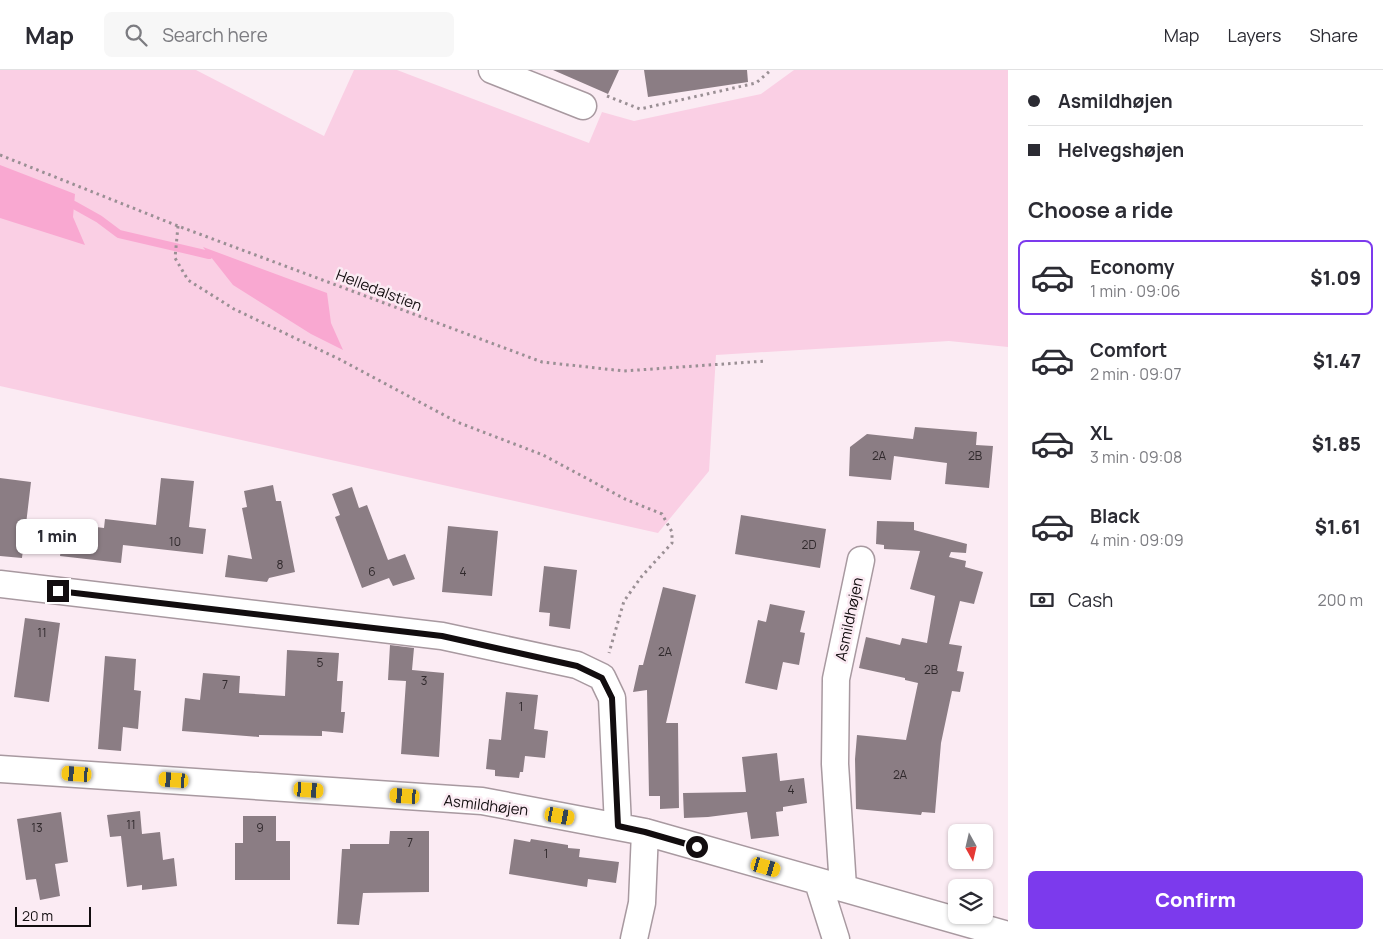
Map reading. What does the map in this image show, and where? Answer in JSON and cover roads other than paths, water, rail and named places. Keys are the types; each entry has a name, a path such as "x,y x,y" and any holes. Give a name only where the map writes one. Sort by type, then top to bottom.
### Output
{"street":[{"path":"492,70 582,106"},
{"name":"Asmildhøjen","path":"843,887 835,764 836,678 861,560"},
{"path":"0,584 442,636 577,666 602,678 612,698 618,826"},
{"name":"Asmildhøjen","path":"0,769 482,801 645,832 1008,935"},
{"path":"634,939 642,904 645,832"},
{"path":"818,882 836,939"}],"waterway":[{"path":"74,205 99,219 119,234 209,255"}]}
